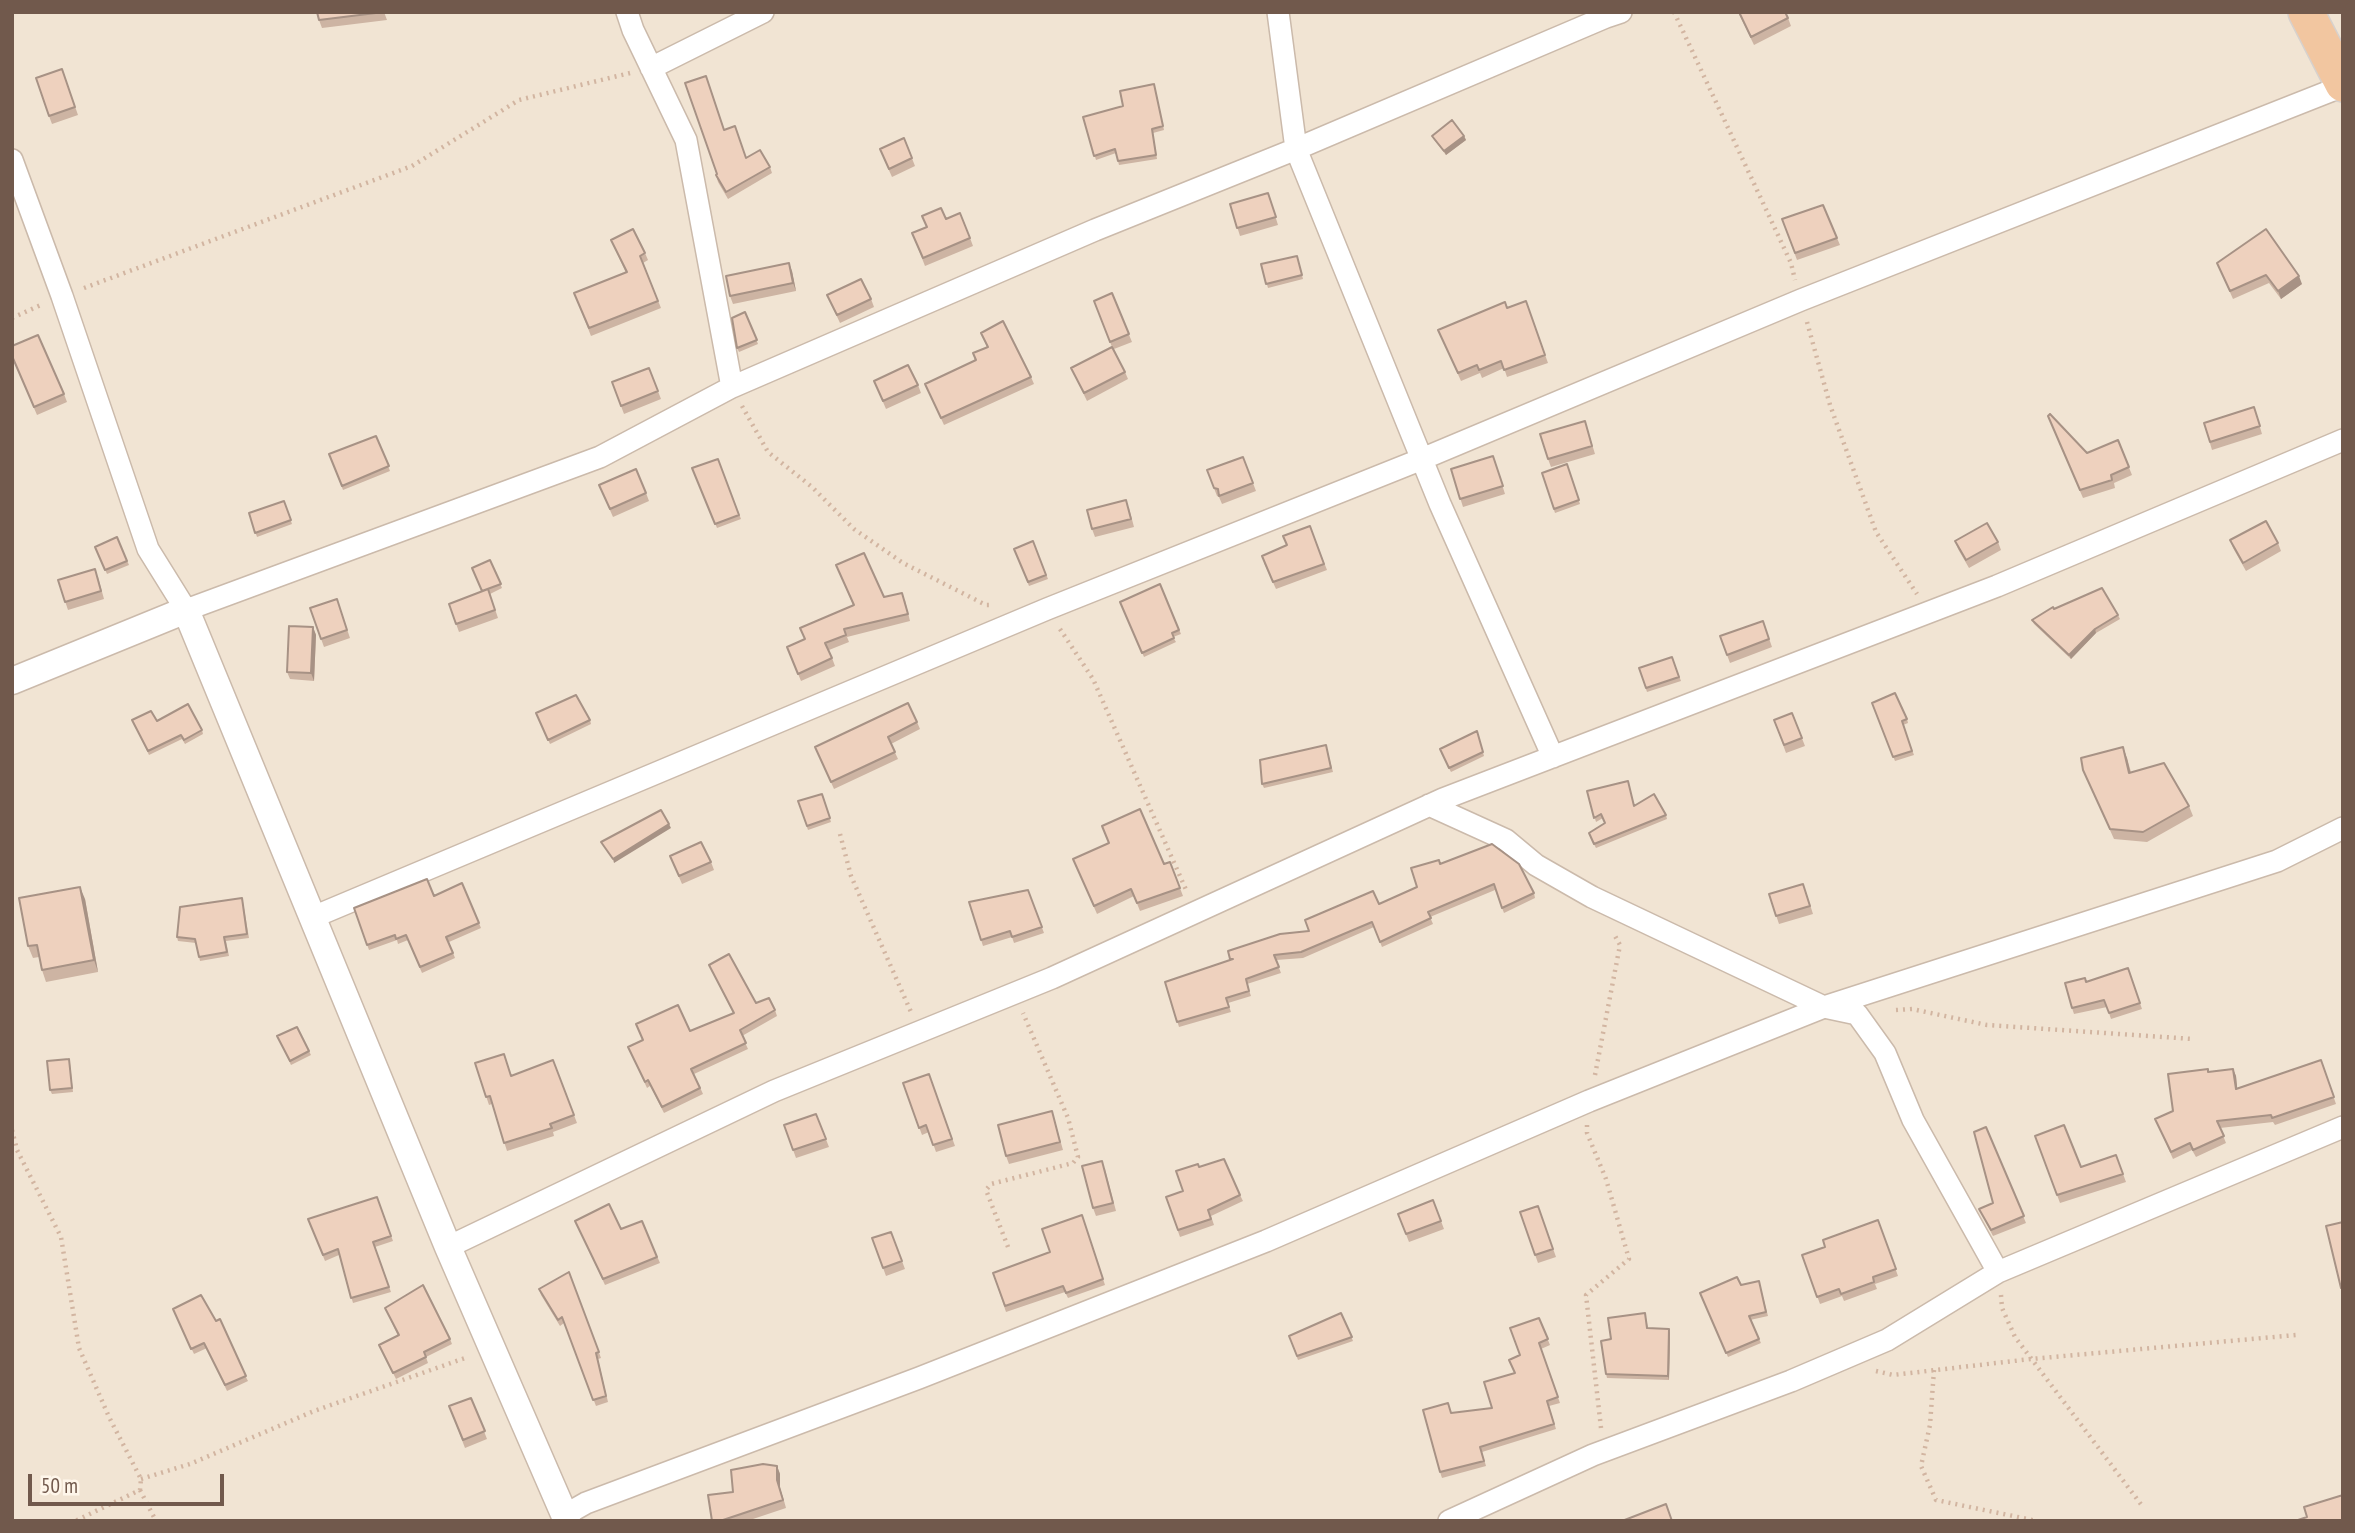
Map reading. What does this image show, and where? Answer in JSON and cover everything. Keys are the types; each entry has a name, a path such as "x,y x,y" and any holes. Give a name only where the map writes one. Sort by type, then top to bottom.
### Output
{"highway":[{"path":"2306,12 2339,71"}],"street":[{"path":"627,12 686,140 732,387"},
{"path":"651,68 763,12"},
{"path":"1278,12 1296,149 1440,504 1553,757"},
{"path":"12,681 186,610 600,457 732,387 1095,230 1296,149 1621,12"},
{"path":"311,918 1047,608 1422,459 2339,71"},
{"path":"12,160 62,296 148,548 186,610 448,1247 566,1518 586,1503 919,1378 1266,1241 1589,1101 1824,1007 2277,861 2343,828"},
{"path":"448,1247 774,1091 1052,978 1429,806 1997,586 2343,440"},
{"path":"1429,806 1506,840 1536,865 1592,897 1824,1007 1857,1014 1885,1053 1913,1120 1998,1272"},
{"path":"1449,1521 1593,1455 1791,1381 1887,1340 1998,1272 2343,1127"}],"path":[{"path":"12,318 62,296 412,166 519,100 651,68"},
{"path":"840,835 851,876 919,1032"},
{"path":"1592,897 1620,945 1589,1101 1587,1133 1606,1179 1629,1259 1586,1296 1602,1431 1593,1455"},
{"path":"1008,1247 986,1190 991,1184 1073,1163 1078,1157 1068,1118 1014,993"},
{"path":"1857,1014 1912,1009 1987,1025 2193,1039"},
{"path":"12,1130 17,1150 61,1237 79,1348 109,1417 141,1479 140,1490 156,1521"},
{"path":"1998,1272 2002,1308 2015,1337 2143,1507"},
{"path":"1833,1363 1893,1375 2031,1359 2296,1335"},
{"path":"141,1479 190,1464 314,1412 492,1348"},
{"path":"1934,1370 1930,1425 1921,1466 1936,1500 2037,1521"},
{"path":"75,1521 140,1490"}],"shaded area":[{"path":"12,12 2343,12 2343,1521 12,1521"}],"building":[{"path":"317,12 384,12 319,20"},
{"path":"1739,12 1785,12 1788,18 1751,37"},
{"path":"62,69 75,107 49,116 36,78"},
{"path":"706,76 724,130 735,126 746,158 760,150 770,167 726,192 716,175 685,83"},
{"path":"1154,84 1163,126 1152,129 1156,155 1118,161 1115,149 1094,156 1083,117 1123,106 1120,91"},
{"path":"1452,120 1464,136 1444,151 1432,136"},
{"path":"904,138 912,158 889,169 880,149"},
{"path":"1268,193 1276,217 1237,228 1230,204"},
{"path":"1823,205 1837,238 1795,253 1782,219"},
{"path":"941,208 946,219 960,213 970,238 923,258 912,233 927,227 922,216"},
{"path":"633,229 645,253 640,256 658,301 589,328 574,293 627,272 611,240"},
{"path":"2266,229 2299,276 2278,291 2266,275 2230,291 2217,263"},
{"path":"1297,256 1302,275 1266,284 1261,264"},
{"path":"789,263 793,283 730,296 726,276"},
{"path":"861,279 871,299 837,315 827,295"},
{"path":"1112,293 1129,334 1110,342 1094,301"},
{"path":"1526,301 1545,355 1504,370 1501,361 1479,370 1477,365 1458,373 1438,330 1505,302 1507,308"},
{"path":"745,312 757,340 737,348 732,318"},
{"path":"1003,321 1031,377 941,418 925,384 976,360 973,353 988,347 981,333"},
{"path":"38,335 64,394 34,407 12,356 12,346"},
{"path":"1112,347 1125,372 1084,393 1071,368"},
{"path":"908,365 918,385 883,401 874,381"},
{"path":"649,368 658,391 621,406 612,382"},
{"path":"2254,407 2260,426 2210,442 2204,423"},
{"path":"2050,414 2087,453 2118,440 2129,467 2111,475 2112,480 2080,490 2048,416"},
{"path":"1585,421 1592,446 1548,459 1540,434"},
{"path":"376,436 389,466 342,486 329,454"},
{"path":"1493,456 1503,486 1460,499 1451,469"},
{"path":"1243,457 1253,483 1219,496 1207,470"},
{"path":"718,459 739,515 715,524 692,468"},
{"path":"1567,464 1579,500 1554,509 1542,473"},
{"path":"636,469 646,493 610,509 599,485"},
{"path":"1126,500 1131,519 1092,529 1087,510"},
{"path":"284,501 291,520 255,533 249,513"},
{"path":"2266,521 2278,543 2243,563 2230,540"},
{"path":"1987,523 1998,542 1966,560 1955,541"},
{"path":"1310,526 1324,564 1273,582 1262,556 1287,545 1283,536"},
{"path":"117,537 127,561 105,570 95,547"},
{"path":"1033,541 1046,575 1028,582 1014,549"},
{"path":"864,553 884,597 902,593 908,614 844,629 846,635 825,643 832,658 798,674 787,647 805,639 800,628 854,605 836,565"},
{"path":"490,560 501,584 482,591 472,568"},
{"path":"95,569 101,591 65,602 58,580"},
{"path":"1160,584 1179,630 1172,633 1174,638 1142,653 1120,602"},
{"path":"2102,588 2118,615 2095,629 2069,655 2032,620 2053,607 2054,609"},
{"path":"488,589 495,610 456,624 449,604"},
{"path":"337,599 347,630 321,639 310,608"},
{"path":"1763,621 1769,639 1727,655 1720,636"},
{"path":"289,626 313,627 311,673 287,672"},
{"path":"1672,657 1679,677 1646,688 1639,668"},
{"path":"1895,693 1907,719 1902,721 1912,751 1893,757 1872,703"},
{"path":"576,695 590,720 548,740 536,713"},
{"path":"908,703 917,722 888,737 895,752 831,782 815,747"},
{"path":"188,704 202,730 184,740 181,735 148,751 132,720 151,711 157,721"},
{"path":"1792,713 1802,738 1784,745 1774,720"},
{"path":"1477,731 1483,752 1449,768 1440,749"},
{"path":"1326,745 1331,768 1262,784 1260,760"},
{"path":"2123,747 2129,773 2164,763 2189,806 2143,832 2110,829 2083,770 2081,758"},
{"path":"1628,781 1634,806 1654,794 1666,815 1594,844 1589,833 1605,823 1601,814 1594,818 1587,791"},
{"path":"822,794 830,818 807,826 798,801"},
{"path":"1140,809 1164,864 1170,862 1180,888 1137,903 1131,889 1094,906 1073,859 1109,843 1102,826"},
{"path":"661,810 669,824 613,859 601,842"},
{"path":"701,842 711,862 679,876 670,856"},
{"path":"1492,844 1519,864 1534,893 1502,908 1494,884 1428,912 1431,918 1380,942 1372,922 1301,952 1274,955 1279,967 1246,979 1249,991 1226,998 1229,1007 1177,1022 1165,982 1233,959 1230,959 1228,951 1280,934 1309,931 1305,920 1373,891 1379,904 1417,887 1411,868 1439,860 1440,864"},
{"path":"427,879 434,896 462,883 479,923 446,937 453,953 420,967 406,935 396,939 395,935 367,945 354,908"},
{"path":"1803,884 1810,906 1776,916 1769,894"},
{"path":"80,887 94,960 42,970 37,945 28,946 19,898"},
{"path":"1028,890 1042,927 1012,937 1010,931 981,940 969,902"},
{"path":"242,898 247,934 224,937 227,952 199,957 195,939 177,937 180,907"},
{"path":"729,954 756,1003 769,998 775,1010 740,1030 746,1043 691,1069 700,1088 662,1107 648,1080 645,1082 628,1047 643,1040 636,1024 678,1005 690,1031 734,1013 709,965"},
{"path":"2128,968 2140,1003 2109,1013 2104,1000 2072,1008 2065,983 2085,978 2086,982"},
{"path":"297,1027 309,1051 290,1061 277,1036"},
{"path":"504,1054 511,1076 553,1060 574,1115 550,1124 552,1128 504,1143 490,1096 486,1097 475,1063"},
{"path":"69,1059 72,1088 50,1090 47,1061"},
{"path":"2321,1060 2334,1097 2272,1118 2271,1115 2217,1121 2224,1136 2193,1150 2190,1143 2171,1152 2155,1119 2173,1111 2168,1074 2233,1069 2236,1089"},
{"path":"929,1074 952,1139 933,1145 926,1125 919,1128 903,1083"},
{"path":"1052,1111 1060,1142 1006,1156 998,1125"},
{"path":"816,1114 826,1139 793,1150 784,1125"},
{"path":"2064,1125 2081,1167 2116,1155 2123,1174 2057,1195 2035,1136"},
{"path":"1986,1127 2024,1216 1991,1230 1979,1209 1993,1203 1974,1132"},
{"path":"1224,1159 1240,1195 1208,1210 1211,1219 1178,1230 1166,1197 1183,1191 1176,1171"},
{"path":"1102,1161 1113,1203 1093,1208 1082,1166"},
{"path":"377,1197 391,1236 373,1242 389,1287 351,1298 338,1249 323,1255 308,1219"},
{"path":"1433,1200 1441,1221 1406,1234 1398,1214"},
{"path":"609,1204 621,1229 642,1221 657,1257 603,1279 575,1221"},
{"path":"1538,1206 1553,1249 1535,1255 1520,1212"},
{"path":"1082,1215 1103,1279 1066,1293 1063,1286 1005,1306 993,1273 1050,1252 1042,1229"},
{"path":"1878,1220 1896,1269 1873,1277 1874,1282 1841,1294 1839,1289 1817,1297 1802,1255 1825,1247 1823,1240"},
{"path":"2343,1222 2343,1287 2341,1288 2326,1226"},
{"path":"891,1232 902,1261 883,1268 872,1238"},
{"path":"569,1272 599,1352 596,1353 606,1396 593,1400 562,1317 558,1320 539,1289"},
{"path":"1737,1277 1741,1285 1759,1281 1766,1312 1749,1316 1759,1339 1726,1353 1700,1293"},
{"path":"423,1285 450,1339 424,1352 426,1357 393,1373 379,1345 399,1335 385,1308"},
{"path":"201,1295 216,1321 220,1319 246,1376 225,1385 204,1343 191,1349 173,1309"},
{"path":"1341,1313 1352,1337 1297,1356 1289,1336"},
{"path":"1645,1313 1647,1328 1669,1329 1668,1376 1606,1374 1601,1341 1611,1339 1608,1318"},
{"path":"1539,1318 1548,1339 1539,1343 1558,1397 1547,1401 1554,1424 1480,1447 1484,1461 1440,1472 1423,1410 1448,1403 1451,1413 1492,1408 1484,1382 1515,1373 1509,1360 1520,1355 1510,1328"},
{"path":"471,1398 485,1431 463,1440 449,1406"},
{"path":"763,1464 777,1466 777,1480 783,1500 720,1521 712,1521 708,1495 733,1492 731,1470"},
{"path":"2343,1495 2343,1521 2295,1521 2307,1517 2304,1507"},
{"path":"1666,1504 1672,1521 1622,1521"}]}
